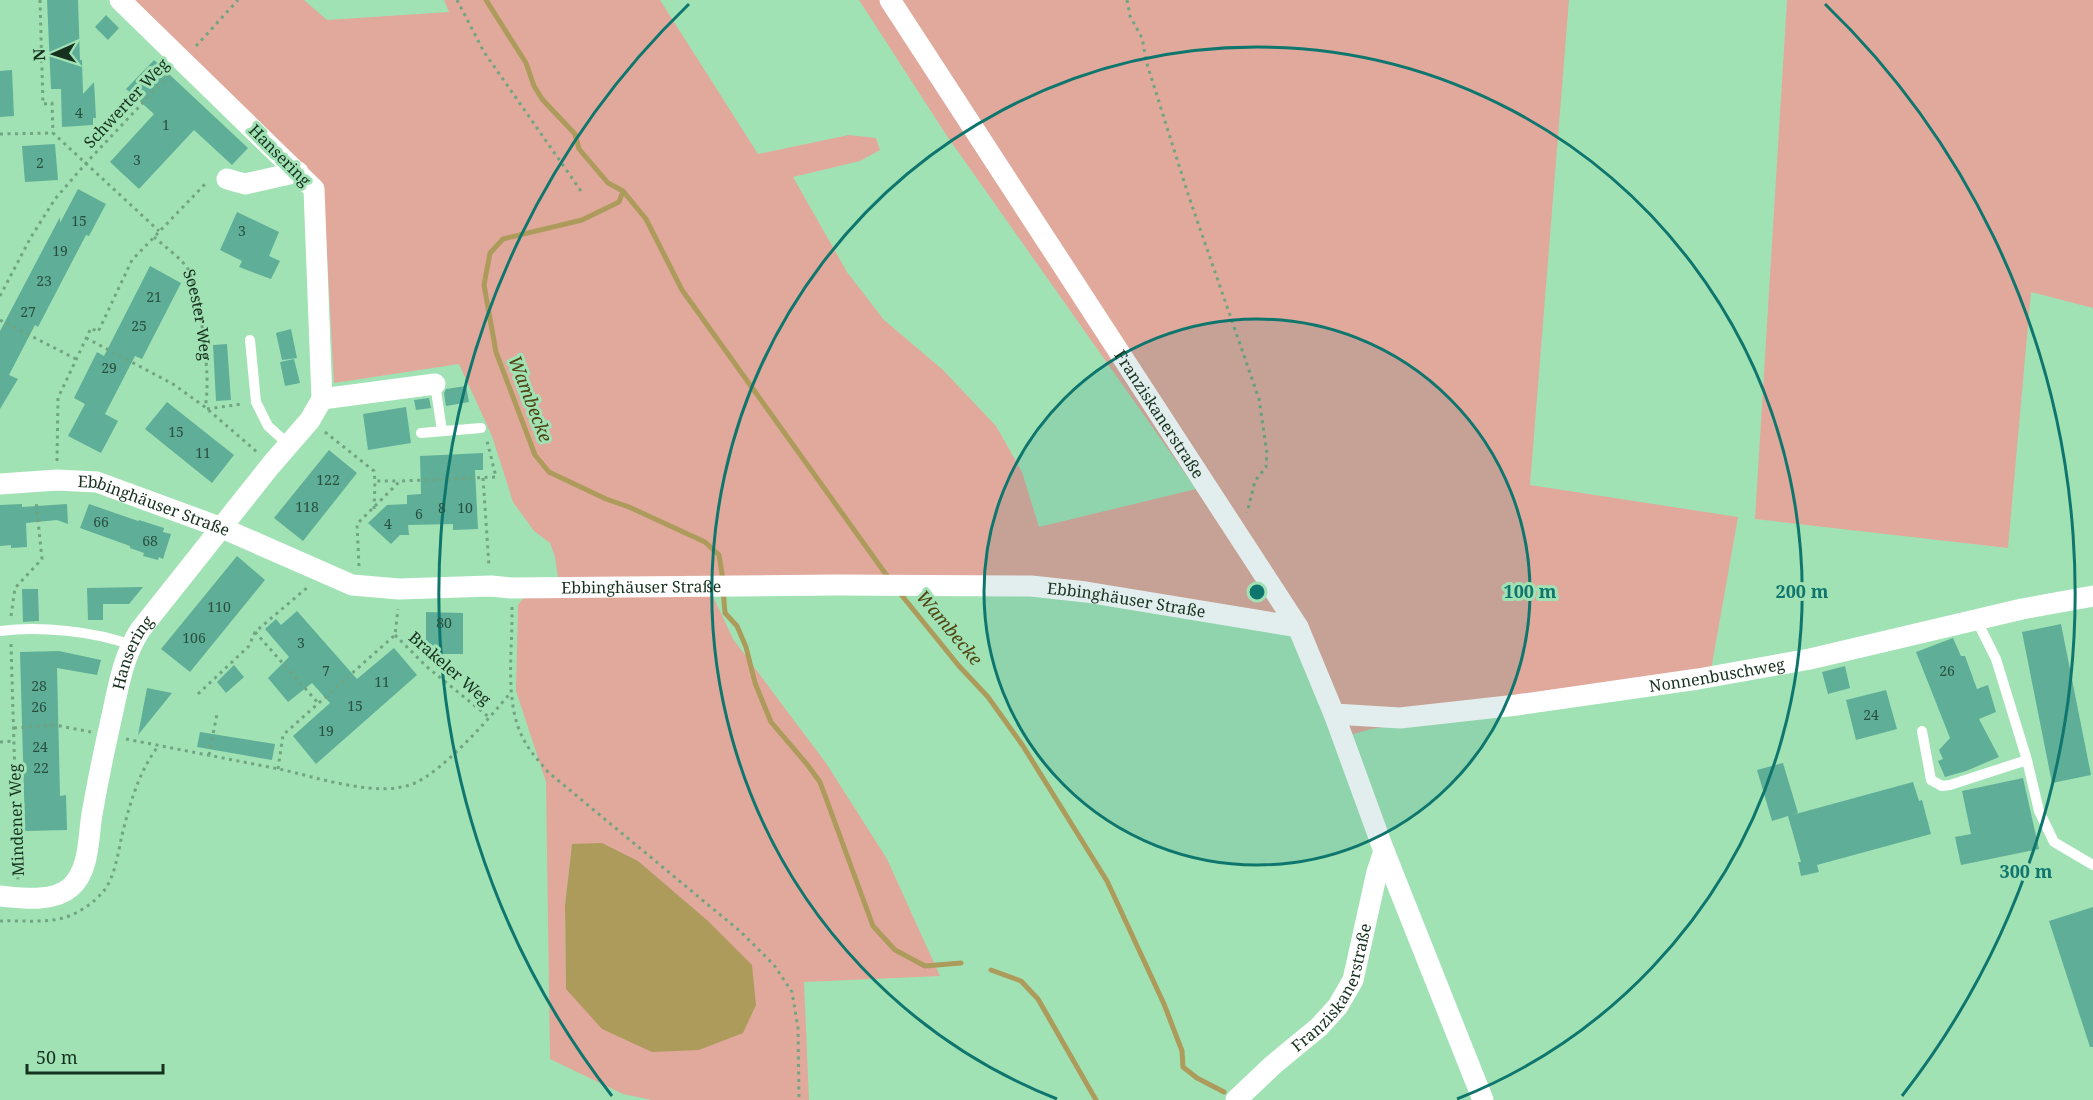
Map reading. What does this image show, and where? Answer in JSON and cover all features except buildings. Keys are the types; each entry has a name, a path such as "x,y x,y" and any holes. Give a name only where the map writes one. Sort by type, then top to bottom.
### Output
{"street":[{"name":"Hansering","path":"10,897 56,896 70,889 80,876 87,854 108,735 130,645 271,465 290,446 310,420 322,399 314,189 120,0"},
{"name":"Franziskanerstraße","path":"890,0 1298,627 1334,714 1384,851 1483,1100"},
{"path":"227,179 245,183 298,172"},
{"path":"322,399 435,384"},
{"name":"Ebbinghäuser Straße","path":"0,484 57,480 97,482 222,528 352,585 399,589 1031,586 1086,592 1298,627"},
{"name":"Nonnenbuschweg","path":"1334,714 1400,718 1528,704 1698,679 1810,659 2022,609 2093,596"},
{"name":"Franziskanerstraße","path":"1236,1100 1272,1065 1319,1027 1338,1006 1353,980 1377,872 1384,851"}],"lane":[{"path":"250,340 256,402 268,426 290,446"},
{"path":"435,384 442,431"},
{"path":"421,433 481,428"},
{"path":"1977,621 1996,658 2027,760 2039,812 2054,842 2093,865"},
{"path":"5,630 44,629 113,638 130,645"},
{"path":"1922,731 1931,780 1942,786 2027,760"}],"path":[{"path":"0,134 53,132 52,103 43,104 40,0"},
{"name":"Schwerter Weg","path":"0,296 31,237 55,199 238,0"},
{"path":"457,0 484,52 581,191"},
{"path":"1127,0 1130,16 1142,38 1147,64 1188,194 1259,399 1267,453 1266,467 1255,481 1240,539"},
{"name":"Schwerter Weg","path":"53,132 159,231"},
{"path":"57,480 58,398 91,328 98,332 132,260 213,176 227,179"},
{"name":"Soester Weg","path":"154,237 187,268 205,344 206,408"},
{"path":"0,320 76,359"},
{"path":"86,339 173,384 206,408 271,465"},
{"path":"206,408 256,402"},
{"path":"310,420 374,471 375,509"},
{"path":"375,481 496,477 481,428"},
{"path":"483,478 501,587 513,630 511,692 518,726 525,743 548,772 741,932 774,965 792,992 798,1028 799,1100"},
{"path":"352,585 359,567 357,524 375,509 400,481"},
{"name":"Mindener Weg","path":"10,897 14,728 5,630 15,588 42,559 34,482"},
{"path":"198,694 249,646 255,632 324,572"},
{"name":"Brakeler Weg","path":"278,769 283,735 395,635 399,589"},
{"path":"255,632 319,704"},
{"name":"Brakeler Weg","path":"395,635 435,674 490,718"},
{"path":"14,728 55,725 359,786 395,788 417,783 439,768 490,718 511,692"},
{"path":"209,755 217,714"},
{"name":"Mindener Weg","path":"0,742 14,741"}],"shaded area":[{"path":"132,0 304,0 327,20 449,12 444,0 660,0 758,154 849,135 876,138 880,150 860,161 793,177 847,272 884,320 943,370 996,426 1022,472 1039,527 1196,489 947,136 859,0 1569,0 1530,485 1738,517 1708,687 1420,722 1371,729 1350,735 1290,634 1053,593 711,592 733,639 826,763 887,859 940,976 804,982 809,1100 652,1100 623,1094 550,1059 546,782 516,691 518,605 526,595 560,592 555,557 550,543 534,531 513,502 492,436 459,364 334,383 326,235 320,181","holes":["572,844 566,989 565,905"]},
{"path":"1787,0 2093,0 2093,308 2031,292 2008,548 1755,519"},
{"path":"602,843 638,861 708,921 752,965 756,1005 743,1033 699,1050 652,1052 602,1029 566,989 565,905 572,844"}],"waterway":[{"name":"Wambecke","path":"486,0 526,63 534,86 542,99 575,134 579,149 608,183 623,191 646,219 682,290 890,580"},
{"name":"Wambecke","path":"623,191 619,202 582,220 503,239 490,253 484,285 496,352 535,455 549,472 705,542 719,555 723,580"},
{"name":"Wambecke","path":"723,589 725,613 737,626 746,647 755,683 771,722 820,782 873,926 895,950 925,966 961,963"},
{"name":"Wambecke","path":"899,592 959,666 988,697 1023,746 1107,881 1164,1004 1182,1051 1183,1067 1197,1078 1224,1092"},
{"name":"Wambecke","path":"991,970 1021,981 1038,999 1096,1100"}]}
